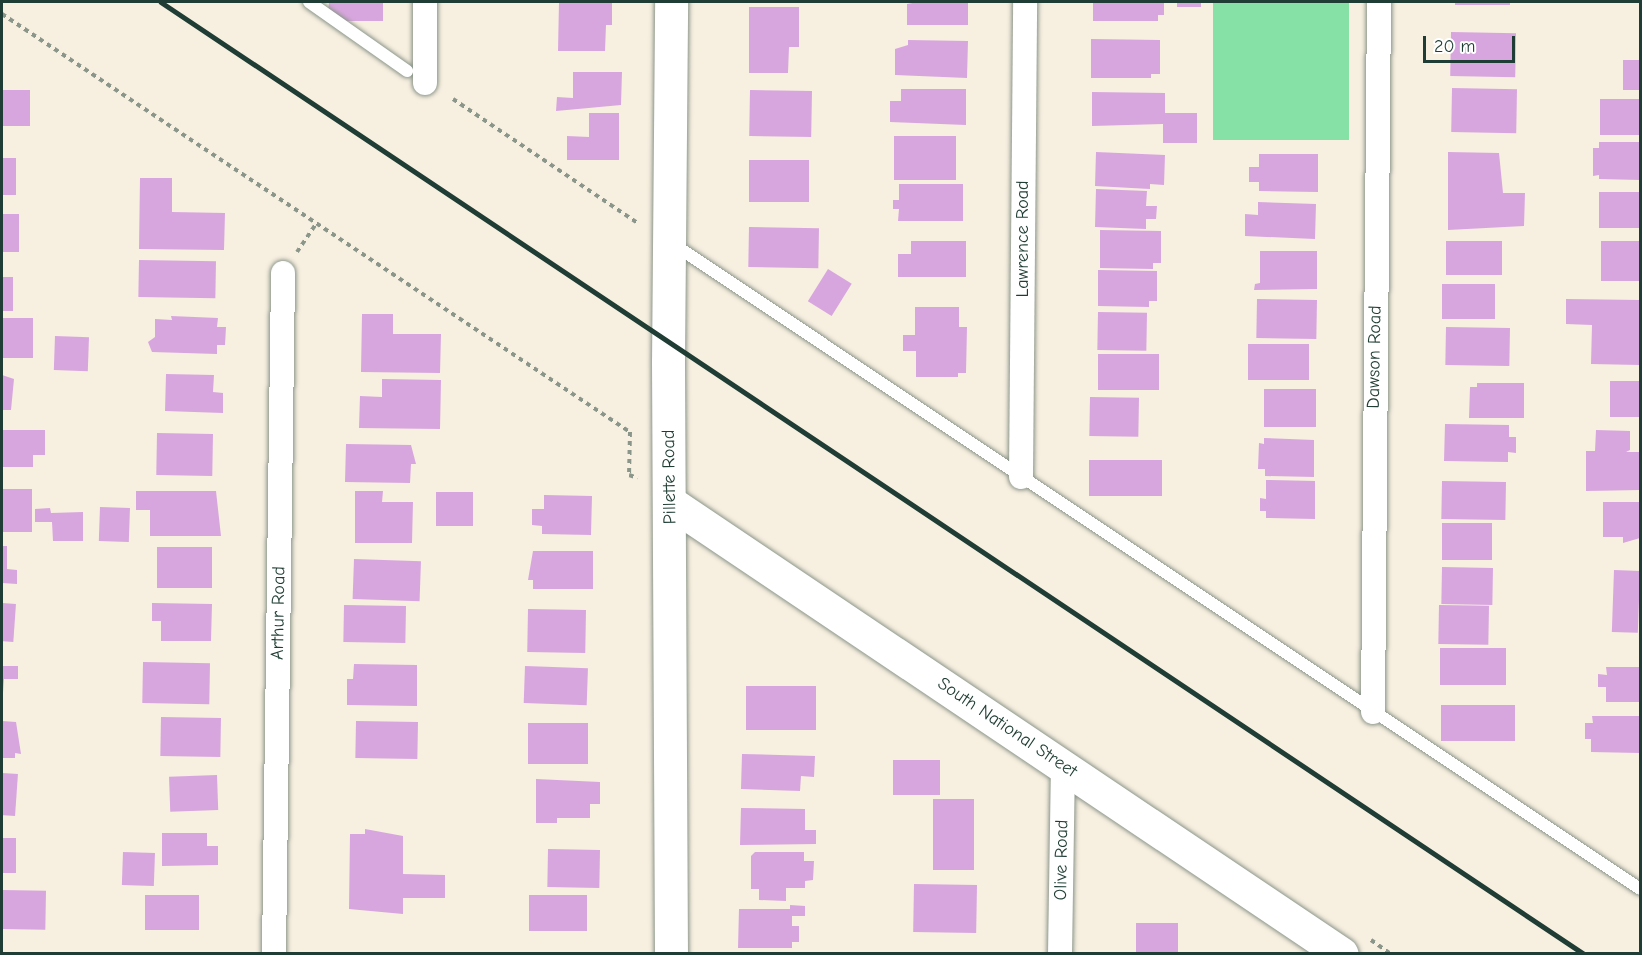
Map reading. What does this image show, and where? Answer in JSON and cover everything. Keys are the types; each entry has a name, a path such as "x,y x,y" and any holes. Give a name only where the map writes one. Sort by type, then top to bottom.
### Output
{"street":[{"path":"416,77 425,2"},
{"name":"Pillette Road","path":"671,2 671,954"},
{"name":"Lawrence Road","path":"1022,477 1025,2"},
{"name":"Dawson Road","path":"1373,712 1379,2"},
{"name":"Arthur Road","path":"274,954 283,273"},
{"name":"South National Street","path":"671,503 1342,954"},
{"name":"Olive Road","path":"1060,954 1063,766"}],"lane":[{"path":"309,2 416,77"},
{"path":"670,241 1641,889"}],"path":[{"path":"2,14 630,432 629,475"},
{"path":"453,99 639,224"},
{"path":"283,273 316,224"}],"green space":[{"path":"1213,2 1349,2 1349,140 1213,140"}],"building":[{"path":"329,2 383,2 383,21 337,21 337,14 328,14"},
{"path":"559,2 612,2 612,25 606,25 605,51 558,51"},
{"path":"968,2 968,25 907,25 907,4"},
{"path":"1093,2 1164,2 1164,15 1158,15 1158,21 1093,21"},
{"path":"1177,2 1201,2 1201,7 1177,7"},
{"path":"1455,2 1510,2 1510,5 1455,5"},
{"path":"749,7 799,7 799,47 789,47 788,73 749,73"},
{"path":"1451,32 1516,33 1515,77 1450,76"},
{"path":"1091,39 1160,40 1160,74 1151,74 1151,78 1091,78"},
{"path":"908,40 968,41 967,78 895,75 895,49 908,45"},
{"path":"1623,60 1640,60 1640,90 1623,90"},
{"path":"573,72 622,72 621,105 556,111 557,97 573,98"},
{"path":"1452,88 1517,89 1516,133 1451,132"},
{"path":"901,89 966,89 966,125 890,122 890,101 901,101"},
{"path":"2,90 30,90 30,126 2,126"},
{"path":"750,90 812,91 811,137 749,136"},
{"path":"1092,92 1165,93 1165,113 1197,113 1197,143 1163,143 1163,124 1092,126"},
{"path":"1600,99 1640,99 1640,135 1600,135"},
{"path":"589,113 619,113 619,160 567,160 567,136 589,137"},
{"path":"894,136 956,136 956,180 894,180"},
{"path":"1599,142 1640,142 1640,180 1599,179 1599,175 1593,176 1593,148 1599,148"},
{"path":"1096,152 1165,155 1164,185 1150,184 1150,189 1095,186"},
{"path":"1448,152 1499,153 1503,193 1525,193 1524,226 1448,230"},
{"path":"1259,154 1318,154 1318,192 1259,191 1259,182 1249,182 1249,167 1259,167"},
{"path":"2,158 16,158 16,195 2,195"},
{"path":"749,160 809,160 809,202 749,202"},
{"path":"140,178 172,178 172,212 225,213 224,250 139,249"},
{"path":"899,184 963,184 963,221 898,221 899,209 893,209 893,200 899,200"},
{"path":"1096,189 1147,191 1146,206 1157,206 1156,219 1146,219 1146,229 1095,227"},
{"path":"1599,192 1640,192 1640,228 1599,228"},
{"path":"1258,202 1316,204 1315,239 1245,236 1245,214 1258,215"},
{"path":"2,214 19,214 19,252 2,252"},
{"path":"749,227 819,228 818,268 748,267"},
{"path":"1100,230 1161,231 1161,263 1153,263 1153,269 1100,268"},
{"path":"911,241 966,241 966,277 898,277 898,254 911,254"},
{"path":"1446,241 1502,241 1502,275 1446,275"},
{"path":"1601,241 1640,241 1640,281 1601,281"},
{"path":"1260,251 1317,251 1317,289 1254,290 1255,284 1260,283"},
{"path":"139,260 216,261 215,298 138,297"},
{"path":"828,269 852,284 832,316 808,301"},
{"path":"1098,270 1157,271 1157,301 1149,301 1149,307 1098,306"},
{"path":"2,277 13,277 13,311 2,311"},
{"path":"1442,284 1495,284 1495,319 1442,319"},
{"path":"1257,299 1317,300 1316,339 1256,338"},
{"path":"1566,299 1640,300 1640,365 1591,364 1592,325 1566,324"},
{"path":"915,307 959,307 959,327 967,327 966,373 958,373 958,377 916,377 916,351 903,351 903,335 915,335"},
{"path":"1098,312 1147,313 1146,351 1097,350"},
{"path":"362,314 393,314 393,334 441,334 440,373 361,372"},
{"path":"171,316 218,318 217,327 226,327 225,345 217,345 217,354 152,352 148,342 155,337 155,319 172,320"},
{"path":"2,318 33,318 33,358 2,358"},
{"path":"1446,327 1510,328 1509,366 1445,365"},
{"path":"55,336 89,337 88,371 54,370"},
{"path":"1248,344 1309,344 1309,380 1248,380"},
{"path":"1098,354 1159,354 1159,390 1098,390"},
{"path":"166,374 214,375 213,392 223,393 223,413 165,411"},
{"path":"2,375 14,379 11,410 2,410"},
{"path":"382,379 441,380 440,429 359,428 360,396 382,397"},
{"path":"1610,381 1640,381 1640,417 1610,417"},
{"path":"1477,383 1524,383 1524,418 1469,418 1470,387 1477,387"},
{"path":"1264,389 1316,389 1316,427 1264,427"},
{"path":"1090,397 1139,398 1138,437 1089,436"},
{"path":"1445,424 1509,425 1509,437 1516,437 1516,453 1508,452 1508,462 1444,461"},
{"path":"2,430 45,430 45,455 33,455 33,467 2,467"},
{"path":"1596,430 1630,431 1630,450 1626,452 1640,452 1640,490 1586,491 1586,451 1595,451"},
{"path":"157,433 213,434 212,476 156,475"},
{"path":"1264,438 1314,440 1314,477 1265,476 1265,469 1258,469 1259,443 1264,444"},
{"path":"346,444 411,445 416,464 411,464 410,483 345,482"},
{"path":"1089,460 1162,460 1162,496 1089,496"},
{"path":"1266,480 1315,481 1315,519 1266,518 1266,511 1260,511 1260,498 1266,499"},
{"path":"1442,481 1506,482 1505,520 1441,519"},
{"path":"2,489 32,489 32,532 2,532"},
{"path":"136,491 216,491 221,536 150,536 150,510 136,510"},
{"path":"355,491 383,491 382,502 413,502 412,543 355,543"},
{"path":"436,492 473,492 473,526 436,526"},
{"path":"544,495 592,496 591,535 542,534 542,526 532,525 532,509 544,509"},
{"path":"1603,502 1640,502 1640,538 1623,543 1623,537 1603,537"},
{"path":"100,507 130,508 129,542 99,541"},
{"path":"50,508 51,513 83,512 83,541 53,541 52,522 35,522 35,509"},
{"path":"1442,523 1492,523 1492,560 1442,560"},
{"path":"2,546 7,546 7,569 17,570 17,584 2,583"},
{"path":"157,547 212,547 212,588 157,588"},
{"path":"533,551 593,551 593,589 533,589 533,580 528,580"},
{"path":"354,559 421,561 420,601 353,599"},
{"path":"1442,567 1493,568 1492,605 1441,604"},
{"path":"1614,570 1640,571 1638,633 1612,632"},
{"path":"2,603 16,604 13,642 2,641"},
{"path":"152,603 212,604 211,641 161,641 161,621 152,621"},
{"path":"344,605 406,606 405,643 343,642"},
{"path":"1439,605 1489,606 1488,645 1438,644"},
{"path":"528,609 586,610 585,653 527,652"},
{"path":"1440,648 1506,648 1506,685 1440,685"},
{"path":"143,662 210,663 209,704 142,703"},
{"path":"354,664 417,665 417,706 347,705 347,679 353,679"},
{"path":"2,666 18,666 18,679 4,679 4,693"},
{"path":"525,666 588,668 587,705 524,703"},
{"path":"1606,667 1640,667 1640,702 1606,702 1606,687 1598,687 1598,674 1607,675"},
{"path":"746,686 816,686 816,730 746,730"},
{"path":"1441,705 1515,705 1515,741 1441,741"},
{"path":"1592,716 1640,716 1640,753 1591,752 1591,739 1585,739 1585,723 1593,723"},
{"path":"161,717 221,718 220,757 160,756"},
{"path":"2,721 16,722 21,754 15,753 15,758 2,758"},
{"path":"356,721 418,722 417,759 355,758"},
{"path":"528,723 588,723 588,764 528,764"},
{"path":"742,754 815,756 814,777 801,776 800,791 741,789"},
{"path":"893,760 940,760 940,795 893,795"},
{"path":"2,773 18,774 15,816 2,815"},
{"path":"217,775 218,810 170,812 169,777"},
{"path":"536,779 600,782 600,804 590,804 590,818 557,818 557,823 536,823"},
{"path":"933,799 974,799 974,870 933,870"},
{"path":"741,808 805,809 805,830 816,830 816,844 740,845"},
{"path":"365,829 403,836 403,874 445,875 445,898 403,898 403,914 349,909 350,834 365,834"},
{"path":"162,833 207,833 207,846 218,846 218,865 162,866"},
{"path":"2,838 16,838 16,873 2,873"},
{"path":"548,849 600,850 599,888 547,887"},
{"path":"123,852 155,853 154,886 122,885"},
{"path":"755,852 804,852 804,861 814,861 813,880 805,881 805,888 786,888 786,901 759,900 759,889 751,889 751,856"},
{"path":"914,884 977,885 976,933 913,932"},
{"path":"2,890 46,891 45,930 2,929"},
{"path":"145,895 199,895 199,930 145,930"},
{"path":"529,895 587,895 587,931 529,931"},
{"path":"790,905 805,906 805,916 792,916 792,926 799,926 799,942 792,942 792,948 738,948 739,909 790,909"},
{"path":"1136,923 1178,923 1178,954 1136,954"}],"railway":[{"path":"161,2 1584,954"}]}
